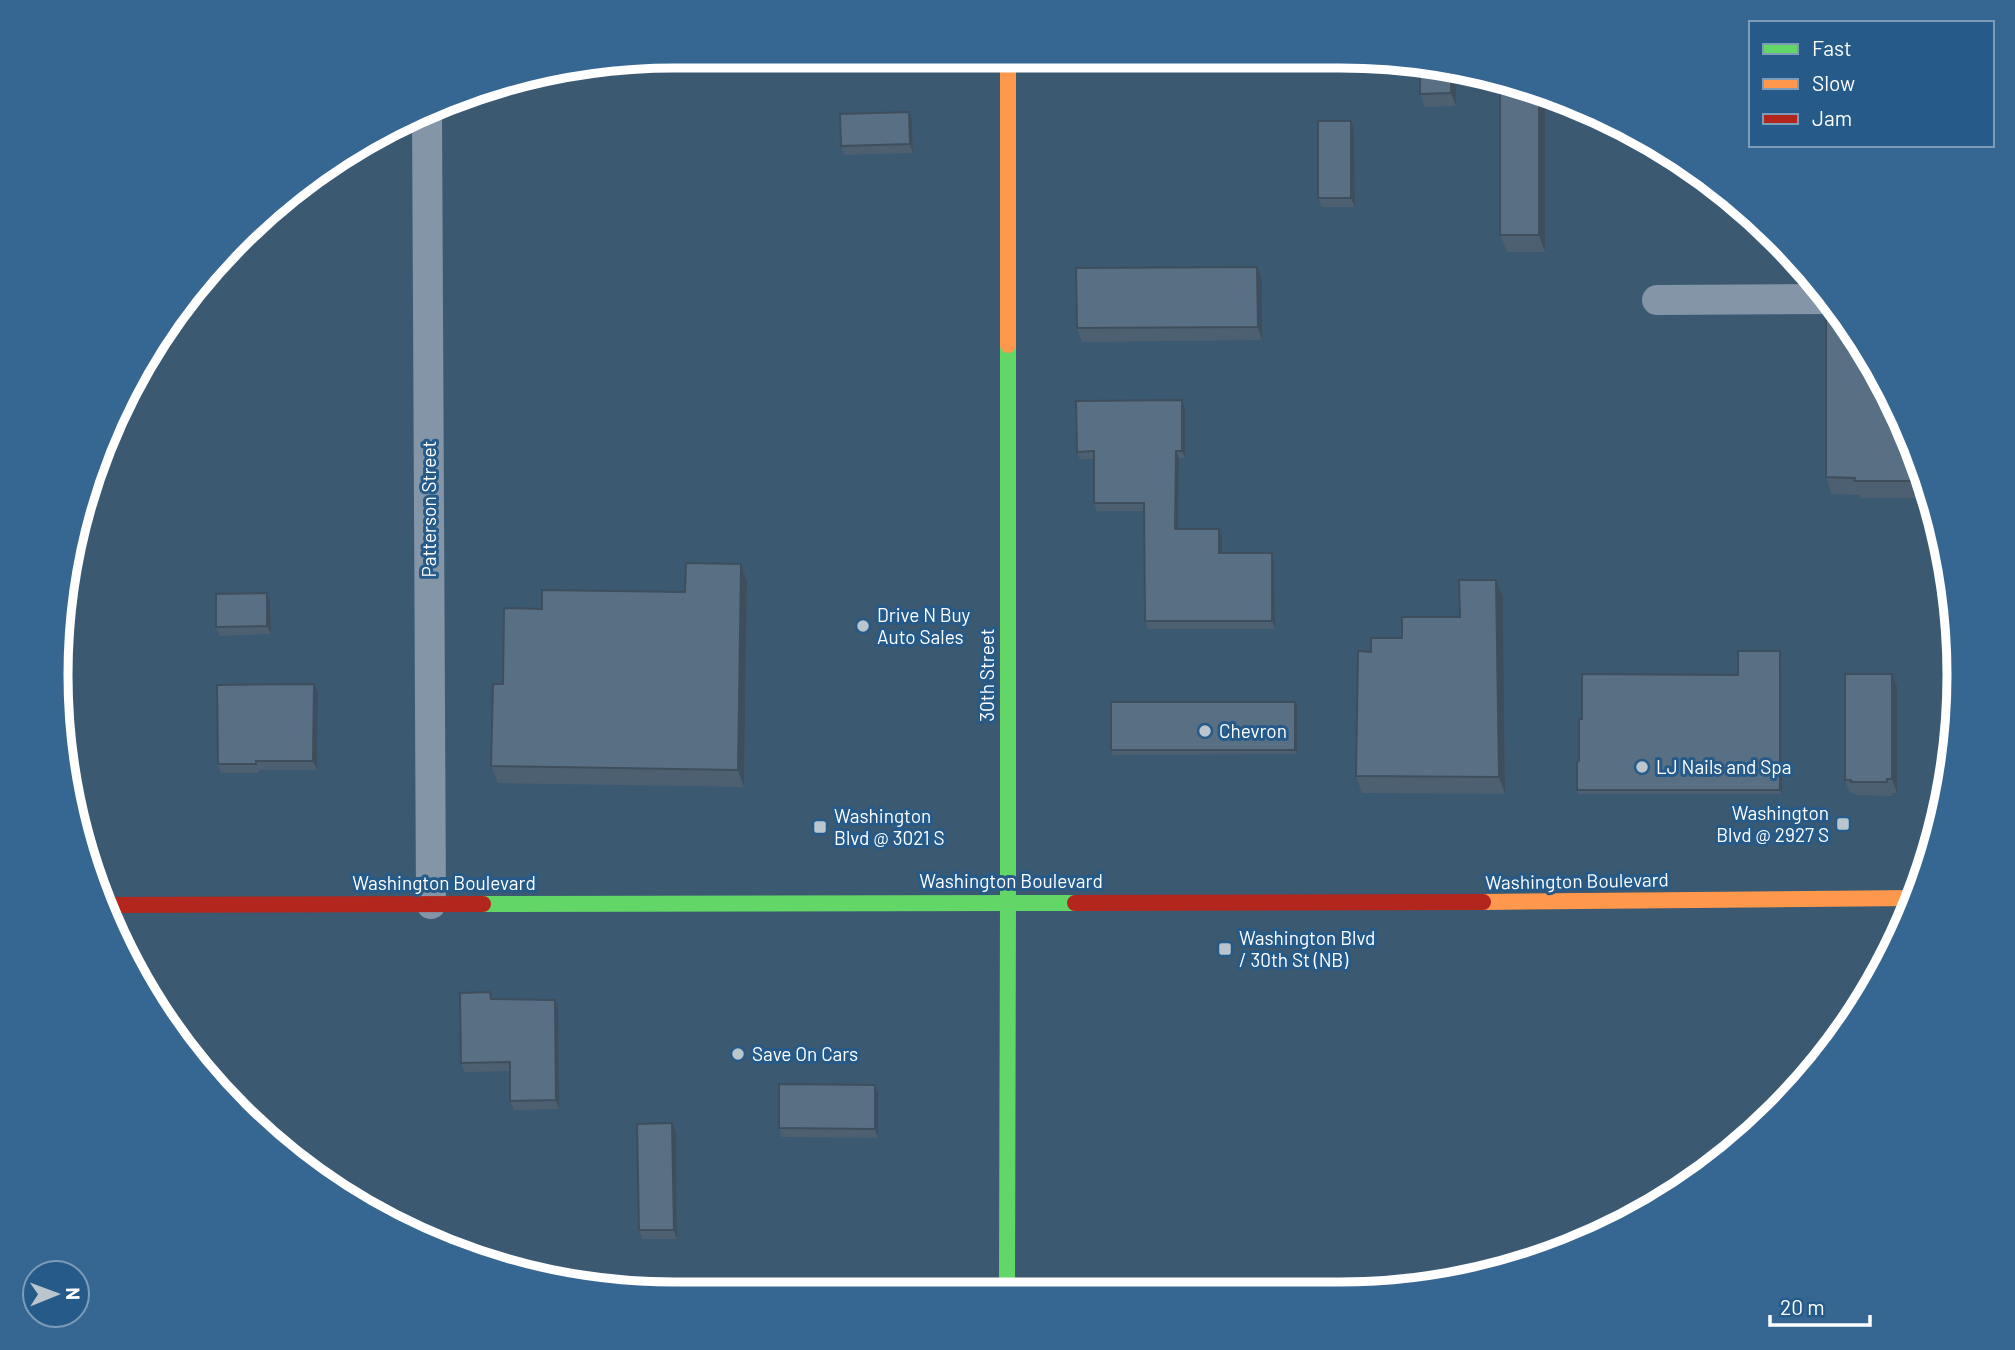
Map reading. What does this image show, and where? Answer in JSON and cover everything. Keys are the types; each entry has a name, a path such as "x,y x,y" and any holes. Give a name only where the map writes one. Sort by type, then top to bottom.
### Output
{"main road":[{"name":"30th Street","path":"1007,1282 1008,68"},
{"name":"Washington Boulevard","path":"113,905 1606,902 1904,898"}],"street":[{"name":"Patterson Street","path":"427,122 431,904"},
{"path":"1657,300 1815,299"}],"building":[{"path":"1420,73 1451,79 1451,93 1420,94"},
{"path":"1500,90 1539,102 1539,235 1500,235"},
{"path":"909,112 910,144 841,146 840,114"},
{"path":"1318,121 1351,121 1351,198 1318,198"},
{"path":"1257,267 1258,327 1077,328 1076,268"},
{"path":"1827,314 1865,372 1884,407 1901,443 1919,494 1914,494 1914,481 1854,481 1855,478 1826,477"},
{"path":"1182,400 1182,451 1176,451 1175,529 1219,529 1219,553 1272,553 1272,621 1145,621 1144,503 1094,503 1094,451 1077,452 1076,401"},
{"path":"1924,511 1928,527 1924,527"},
{"path":"686,563 741,564 738,770 491,766 493,684 503,684 504,608 542,609 542,590 685,592"},
{"path":"1459,580 1496,580 1499,777 1356,776 1358,651 1371,652 1371,638 1402,638 1402,617 1460,617"},
{"path":"267,593 267,626 216,627 216,594"},
{"path":"1738,651 1780,651 1780,790 1577,790 1582,674 1738,675"},
{"path":"1845,674 1892,674 1892,779 1887,779 1887,782 1845,780"},
{"path":"314,684 313,761 218,764 217,685"},
{"name":"Chevron","path":"1111,702 1295,702 1295,750 1111,750"},
{"path":"490,992 491,999 555,1000 556,1100 510,1101 510,1062 461,1063 460,993"},
{"path":"779,1084 875,1085 875,1129 779,1128"},
{"path":"672,1123 674,1230 639,1230 637,1124"}],"traffic: fast":[{"path":"1008,345 1008,903"},
{"path":"1007,1282 1008,903"},
{"path":"483,904 1075,903"}],"traffic: slow":[{"path":"1008,68 1008,345"},
{"path":"1483,902 1904,898"}],"traffic: jam":[{"path":"1075,903 1483,902"},
{"path":"113,905 483,904"}],"place":[{"name":"Drive N Buy Auto Sales","path":"863,626"},
{"name":"Chevron","path":"1205,731"},
{"name":"LJ Nails and Spa","path":"1642,767"},
{"name":"Washington Blvd @ 2927 S","path":"1843,824"},
{"name":"Washington Blvd @ 3021 S","path":"820,827"},
{"name":"Washington Blvd / 30th St (NB)","path":"1225,949"},
{"name":"Save On Cars","path":"738,1054"}]}
